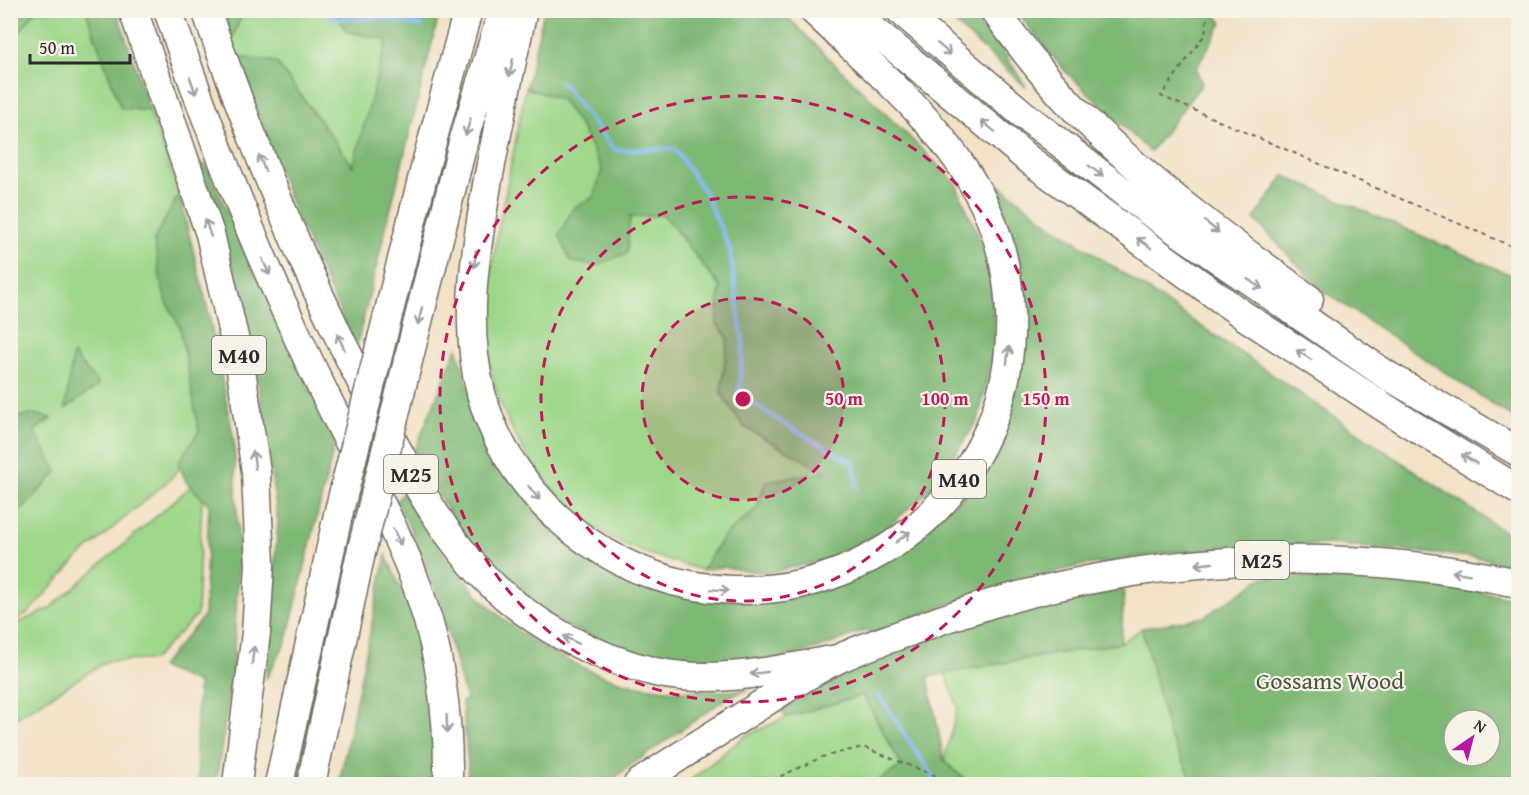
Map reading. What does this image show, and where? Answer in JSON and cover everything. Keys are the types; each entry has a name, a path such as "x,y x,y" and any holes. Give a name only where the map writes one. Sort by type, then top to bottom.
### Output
{"highway":[{"name":"M40","path":"133,10 210,234 237,344 256,472 260,565 256,633 237,784"},
{"name":"M25","path":"168,10 197,97 251,234 334,412 395,531 418,589 435,647 443,690 448,784"},
{"name":"M25","path":"206,10 240,107 279,206 350,360 424,496 457,544 488,580 521,610 562,636 620,661 658,672 684,676 732,677 837,659"},
{"name":"M25","path":"279,784 338,515 427,160 468,10"},
{"name":"M25","path":"311,784 360,557 404,377 465,135 503,10"},
{"name":"M40","path":"523,10 497,133 473,274 471,314 473,348 480,390 492,426 514,467 540,501 567,527 603,552 669,581 712,589 746,591 765,591 791,586 843,571 891,546 930,514 965,472 982,441 999,400 1009,351 1009,291 1006,269 992,224 975,186 938,134 813,10"},
{"path":"850,10 1028,159 1233,308 1396,415 1518,490"},
{"path":"900,10 1024,116 1147,210 1385,374 1518,453"},
{"path":"994,10 1059,92 1087,122 1155,181 1235,246 1404,367 1484,432"},
{"name":"M25","path":"638,784 837,659 952,615 1007,598 1094,579 1208,563 1287,559 1382,563 1518,583"}],"path":[{"path":"1208,10 1205,34 1161,96 1518,249"},
{"path":"764,784 822,757 863,747 945,779 973,784"}],"green space":[{"path":"335,10 346,31 387,40 354,167 276,62 237,57 232,39 243,11"},
{"path":"10,11 35,11 11,43"},
{"path":"35,11 86,11 121,108 150,111 179,194 154,240 169,307 180,327 212,431 170,479 79,557 28,613 11,622 11,521 57,472 34,431 51,419 34,414 11,418 11,43"},
{"path":"86,11 117,11 150,111 121,108"},
{"path":"223,11 243,11 232,39"},
{"path":"335,11 440,11 356,348 295,214 237,57 276,62 353,166 387,40 346,31"},
{"path":"544,11 781,11 955,182 989,261 995,342 978,420 934,486 881,533 827,560 766,573 722,567 702,570 724,536 757,508 766,481 826,472 744,427 721,393 728,338 717,324 720,287 664,215 630,217 627,253 597,265 571,262 559,235 572,210 594,197 602,169 581,127 561,99 526,88"},
{"path":"941,11 977,11 1026,87"},
{"path":"1016,11 1213,11 1222,23 1196,69 1202,84 1150,152 1065,71"},
{"path":"526,88 561,99 581,127 602,169 594,197 572,210 630,217 664,215 720,287 717,324 728,338 721,393 744,427 827,472 766,481 757,508 724,536 702,570 660,558 620,542 573,509 552,488 518,440 495,386 487,338 490,279"},
{"path":"195,159 206,166 335,442 287,640 266,679 278,522 254,352 236,278"},
{"path":"1284,176 1518,278 1518,421 1322,290 1254,219"},
{"path":"996,182 1043,219 1518,541 1518,567 1482,558 1331,544 1175,552 1079,566 974,594 878,632 860,632 820,648 778,659 680,665 667,658 609,645 546,616 461,533 414,452 457,348 478,420 578,548 617,572 666,592 785,597 958,501 995,447 1017,385 1025,312 1017,250"},
{"path":"179,194 208,310 234,440 239,558 233,668 216,784 199,784 196,747 198,683 160,667 204,616 209,505 187,483 178,463 199,431 180,327 162,288 154,240"},
{"path":"73,354 99,385 65,409"},
{"path":"34,414 51,418 34,431 57,472 11,521 11,479 15,457 11,452 11,418"},
{"path":"203,476 197,615 153,660 107,661 11,721 11,626 49,609"},
{"path":"403,493 436,543 473,590 510,625 544,648 589,670 635,685 683,691 749,690 728,697 607,784 467,784 468,764 462,702 466,699 437,594 397,501"},
{"path":"386,555 415,620 425,662 438,784 339,784"},
{"name":"Gossams Wood","path":"1263,577 1381,578 1496,594 1518,600 1518,784 1195,784 1169,735 1142,628 1204,617"},
{"path":"1124,589 1121,643 928,677 944,761 970,784 873,784 902,766 863,695 787,717 781,711 849,671 926,639 1015,611"},
{"path":"1142,628 1169,735 1195,784 970,784 944,761 958,707 945,673 1121,643"},
{"path":"863,695 902,766 873,784 686,784 745,736 787,717"}],"waterway":[{"path":"322,10 335,19 378,18 422,26"},
{"path":"561,82 614,150 675,149 705,193 730,250 743,343 739,394 786,425 854,463 857,487"},
{"path":"878,694 938,784"}]}
